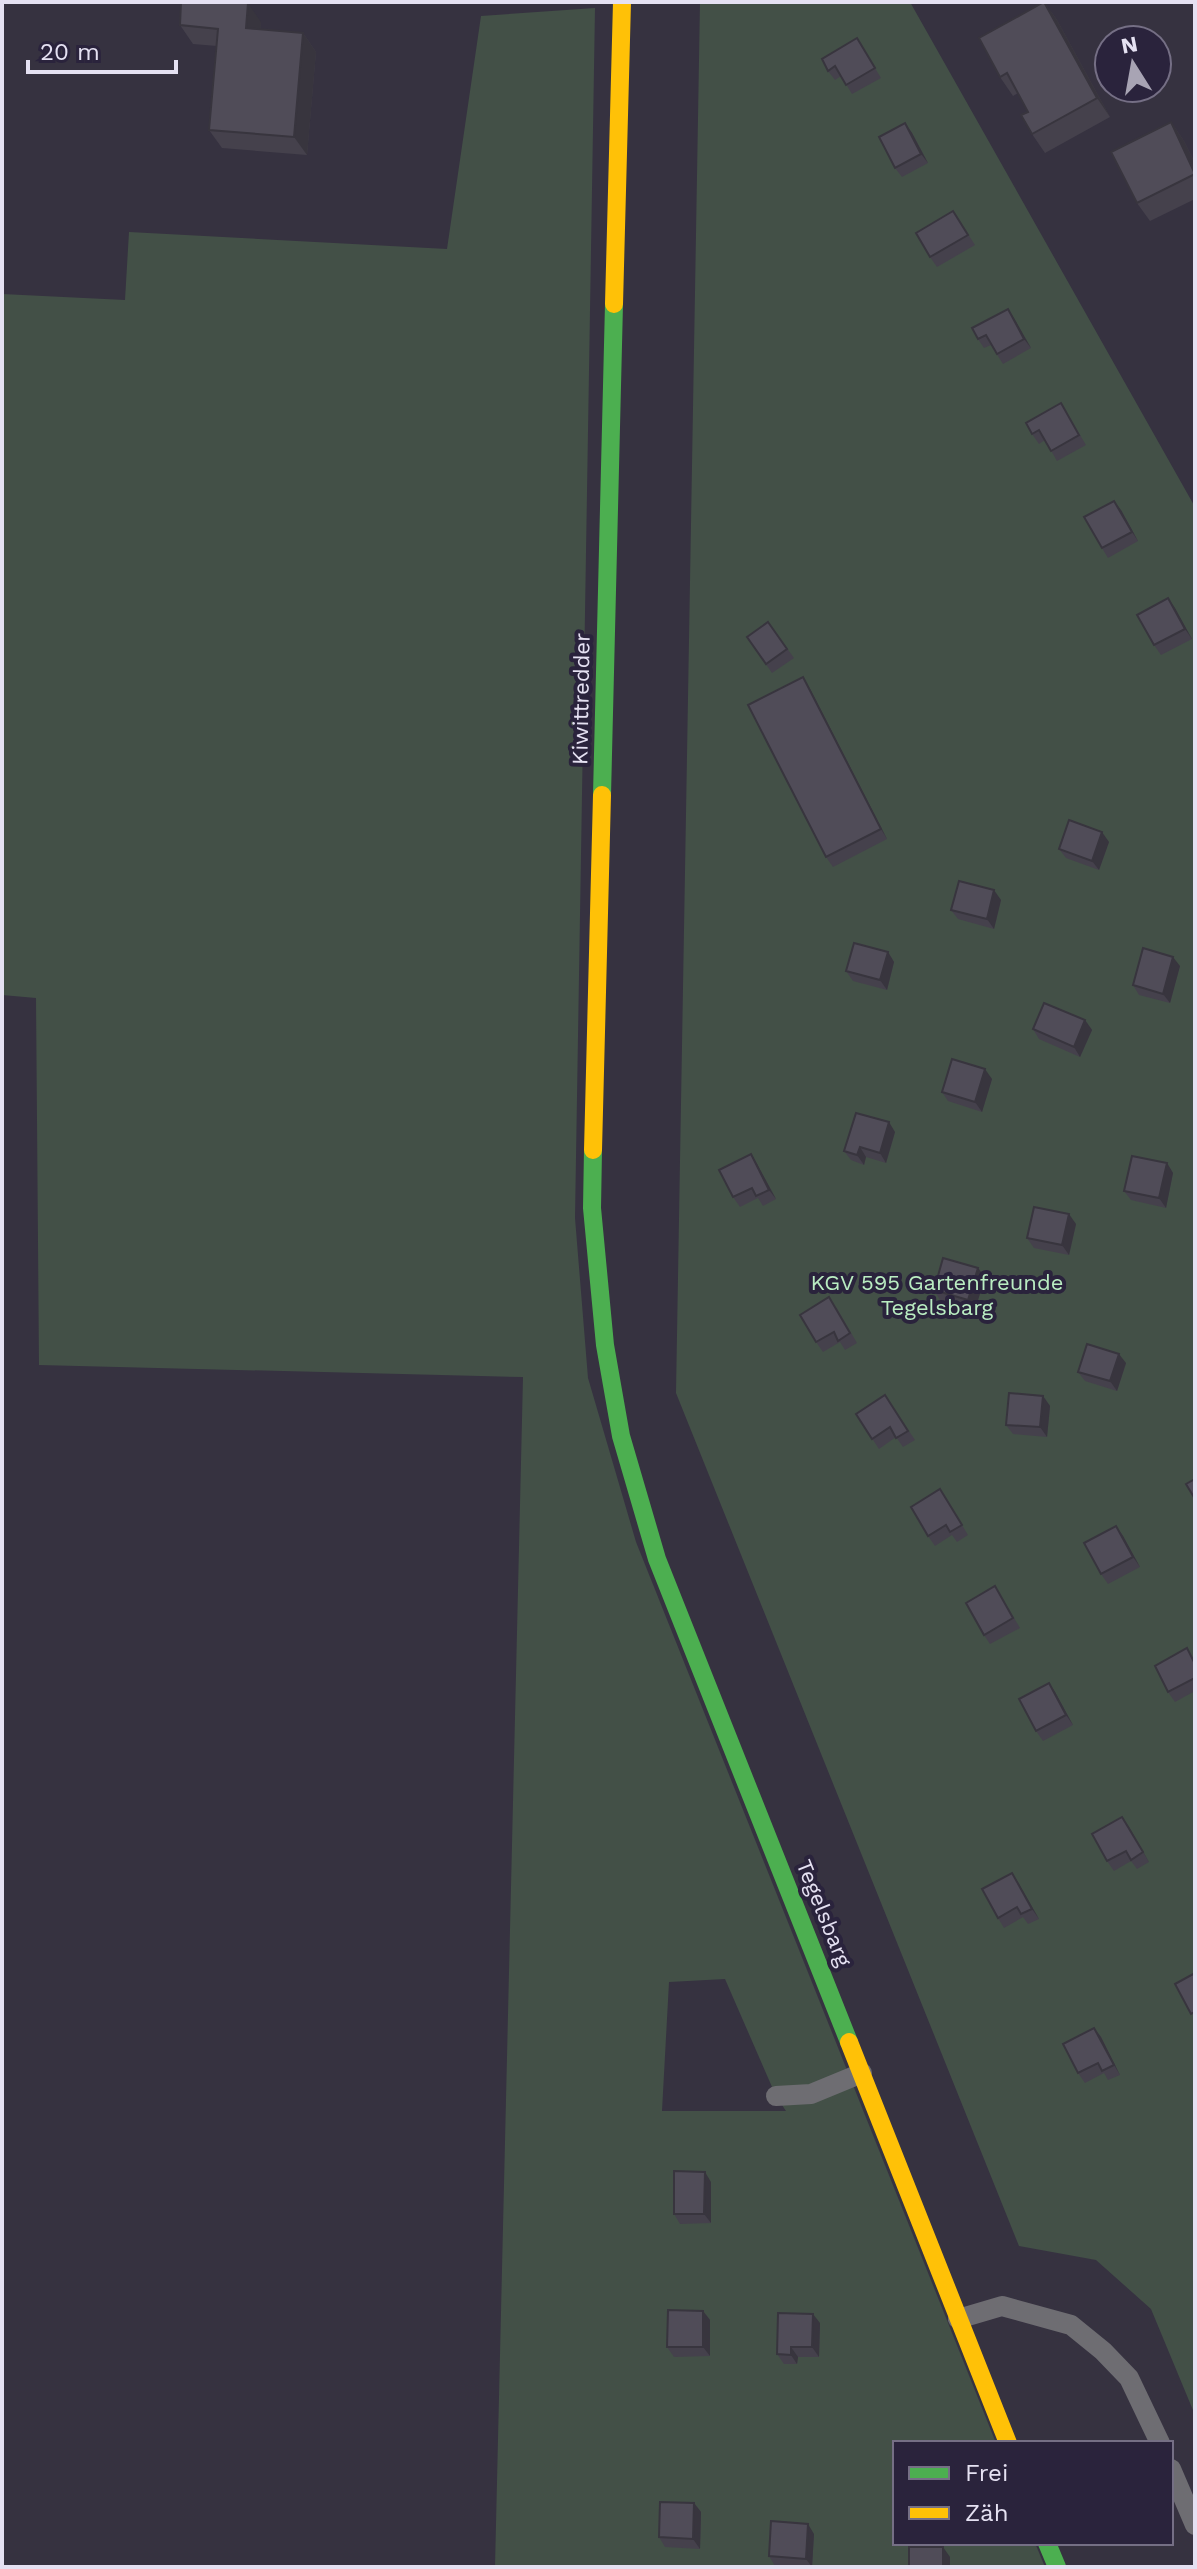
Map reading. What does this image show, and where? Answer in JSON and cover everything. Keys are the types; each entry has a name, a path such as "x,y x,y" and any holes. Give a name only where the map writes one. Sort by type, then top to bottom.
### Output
{"street":[{"name":"Kiwittredder","path":"614,1395 605,1345 592,1208 622,2"},
{"name":"Tegelsbarg","path":"614,1395 628,1462 657,1559 1007,2441"},
{"path":"1048,2545 1057,2567"}],"lane":[{"path":"776,2096 811,2094 862,2073"},
{"path":"958,2319 1002,2306 1071,2325 1129,2378 1159,2441"},
{"path":"1173,2474 1195,2525"}],"green space":[{"name":"KGV 595 Gartenfreunde Tegelsbarg","path":"700,2 910,2 1195,507 1195,2415 1151,2309 1096,2260 1019,2246 676,1393"},
{"path":"595,8 575,1218 588,1378 636,1542 995,2441 893,2441 893,2545 1036,2545 1045,2567 495,2567 523,1377 39,1365 36,998 2,995 2,294 125,300 129,232 447,249 481,16","holes":["725,1979 776,2096 786,2111 662,2111 669,1982"]}],"building":[{"path":"181,2 248,3 246,28 303,33 294,137 209,130 218,29 180,25"},
{"path":"1044,2 1093,91 1093,100 1032,134 1021,115 1028,112 1007,73 1000,77 979,38"},
{"path":"857,38 875,68 846,85 835,66 828,71 822,59"},
{"path":"1171,122 1195,174 1137,203 1111,152"},
{"path":"905,123 921,154 895,168 879,137"},
{"path":"953,211 968,235 930,257 916,233"},
{"path":"1008,309 1024,339 997,354 986,335 978,339 972,328"},
{"path":"1061,403 1079,435 1051,451 1039,430 1032,434 1026,423"},
{"path":"1114,501 1132,532 1102,548 1084,517"},
{"path":"1168,598 1185,629 1154,645 1137,615"},
{"path":"768,622 787,649 766,664 747,637"},
{"path":"803,677 881,829 826,857 748,705"},
{"path":"1069,820 1102,832 1092,861 1059,849"},
{"path":"959,881 994,890 987,919 951,910"},
{"path":"854,943 888,952 880,980 846,971"},
{"path":"1143,948 1173,957 1163,994 1133,985"},
{"path":"1044,1003 1085,1020 1074,1047 1033,1029"},
{"path":"952,1059 985,1069 975,1102 942,1092"},
{"path":"856,1113 889,1122 880,1153 860,1147 857,1155 844,1151"},
{"path":"751,1154 769,1190 756,1196 752,1188 733,1197 719,1170"},
{"path":"1132,1156 1167,1163 1159,1198 1124,1191"},
{"path":"1034,1207 1069,1214 1062,1245 1027,1238"},
{"path":"943,1258 978,1268 968,1300 934,1290"},
{"path":"829,1297 850,1333 838,1341 834,1332 816,1342 800,1315"},
{"path":"1087,1344 1119,1354 1110,1381 1078,1372"},
{"path":"1009,1393 1043,1396 1040,1427 1006,1425"},
{"path":"885,1395 908,1431 896,1438 890,1427 872,1439 856,1414"},
{"path":"1195,1479 1195,1499 1186,1484"},
{"path":"940,1489 962,1525 950,1532 946,1525 928,1536 911,1507"},
{"path":"1116,1526 1133,1557 1101,1574 1084,1543"},
{"path":"995,1586 1013,1618 984,1635 966,1603"},
{"path":"1187,1648 1195,1664 1195,1678 1168,1692 1155,1666"},
{"path":"1049,1683 1066,1715 1036,1731 1019,1699"},
{"path":"1122,1817 1143,1852 1131,1860 1126,1851 1107,1861 1092,1834"},
{"path":"1012,1873 1032,1909 1021,1914 1017,1907 998,1918 982,1889"},
{"path":"1195,1973 1195,2012 1191,2014 1175,1984"},
{"path":"1094,2028 1114,2065 1102,2071 1098,2063 1078,2073 1063,2044"},
{"path":"674,2171 705,2172 704,2214 674,2214"},
{"path":"668,2310 703,2311 703,2347 667,2347"},
{"path":"778,2313 813,2314 812,2347 791,2347 791,2355 777,2354"},
{"path":"660,2502 694,2503 693,2539 659,2537"},
{"path":"771,2521 808,2524 806,2559 769,2556"},
{"path":"909,2547 943,2547 943,2567 909,2567"}],"traffic: fast":[{"path":"602,795 614,304"},
{"path":"593,1150 592,1208 605,1345 621,1436 657,1559 849,2042"},
{"path":"1048,2545 1057,2567"}],"traffic: slow":[{"path":"614,304 622,2"},
{"path":"593,1150 602,795"},
{"path":"849,2042 1007,2441"}]}
